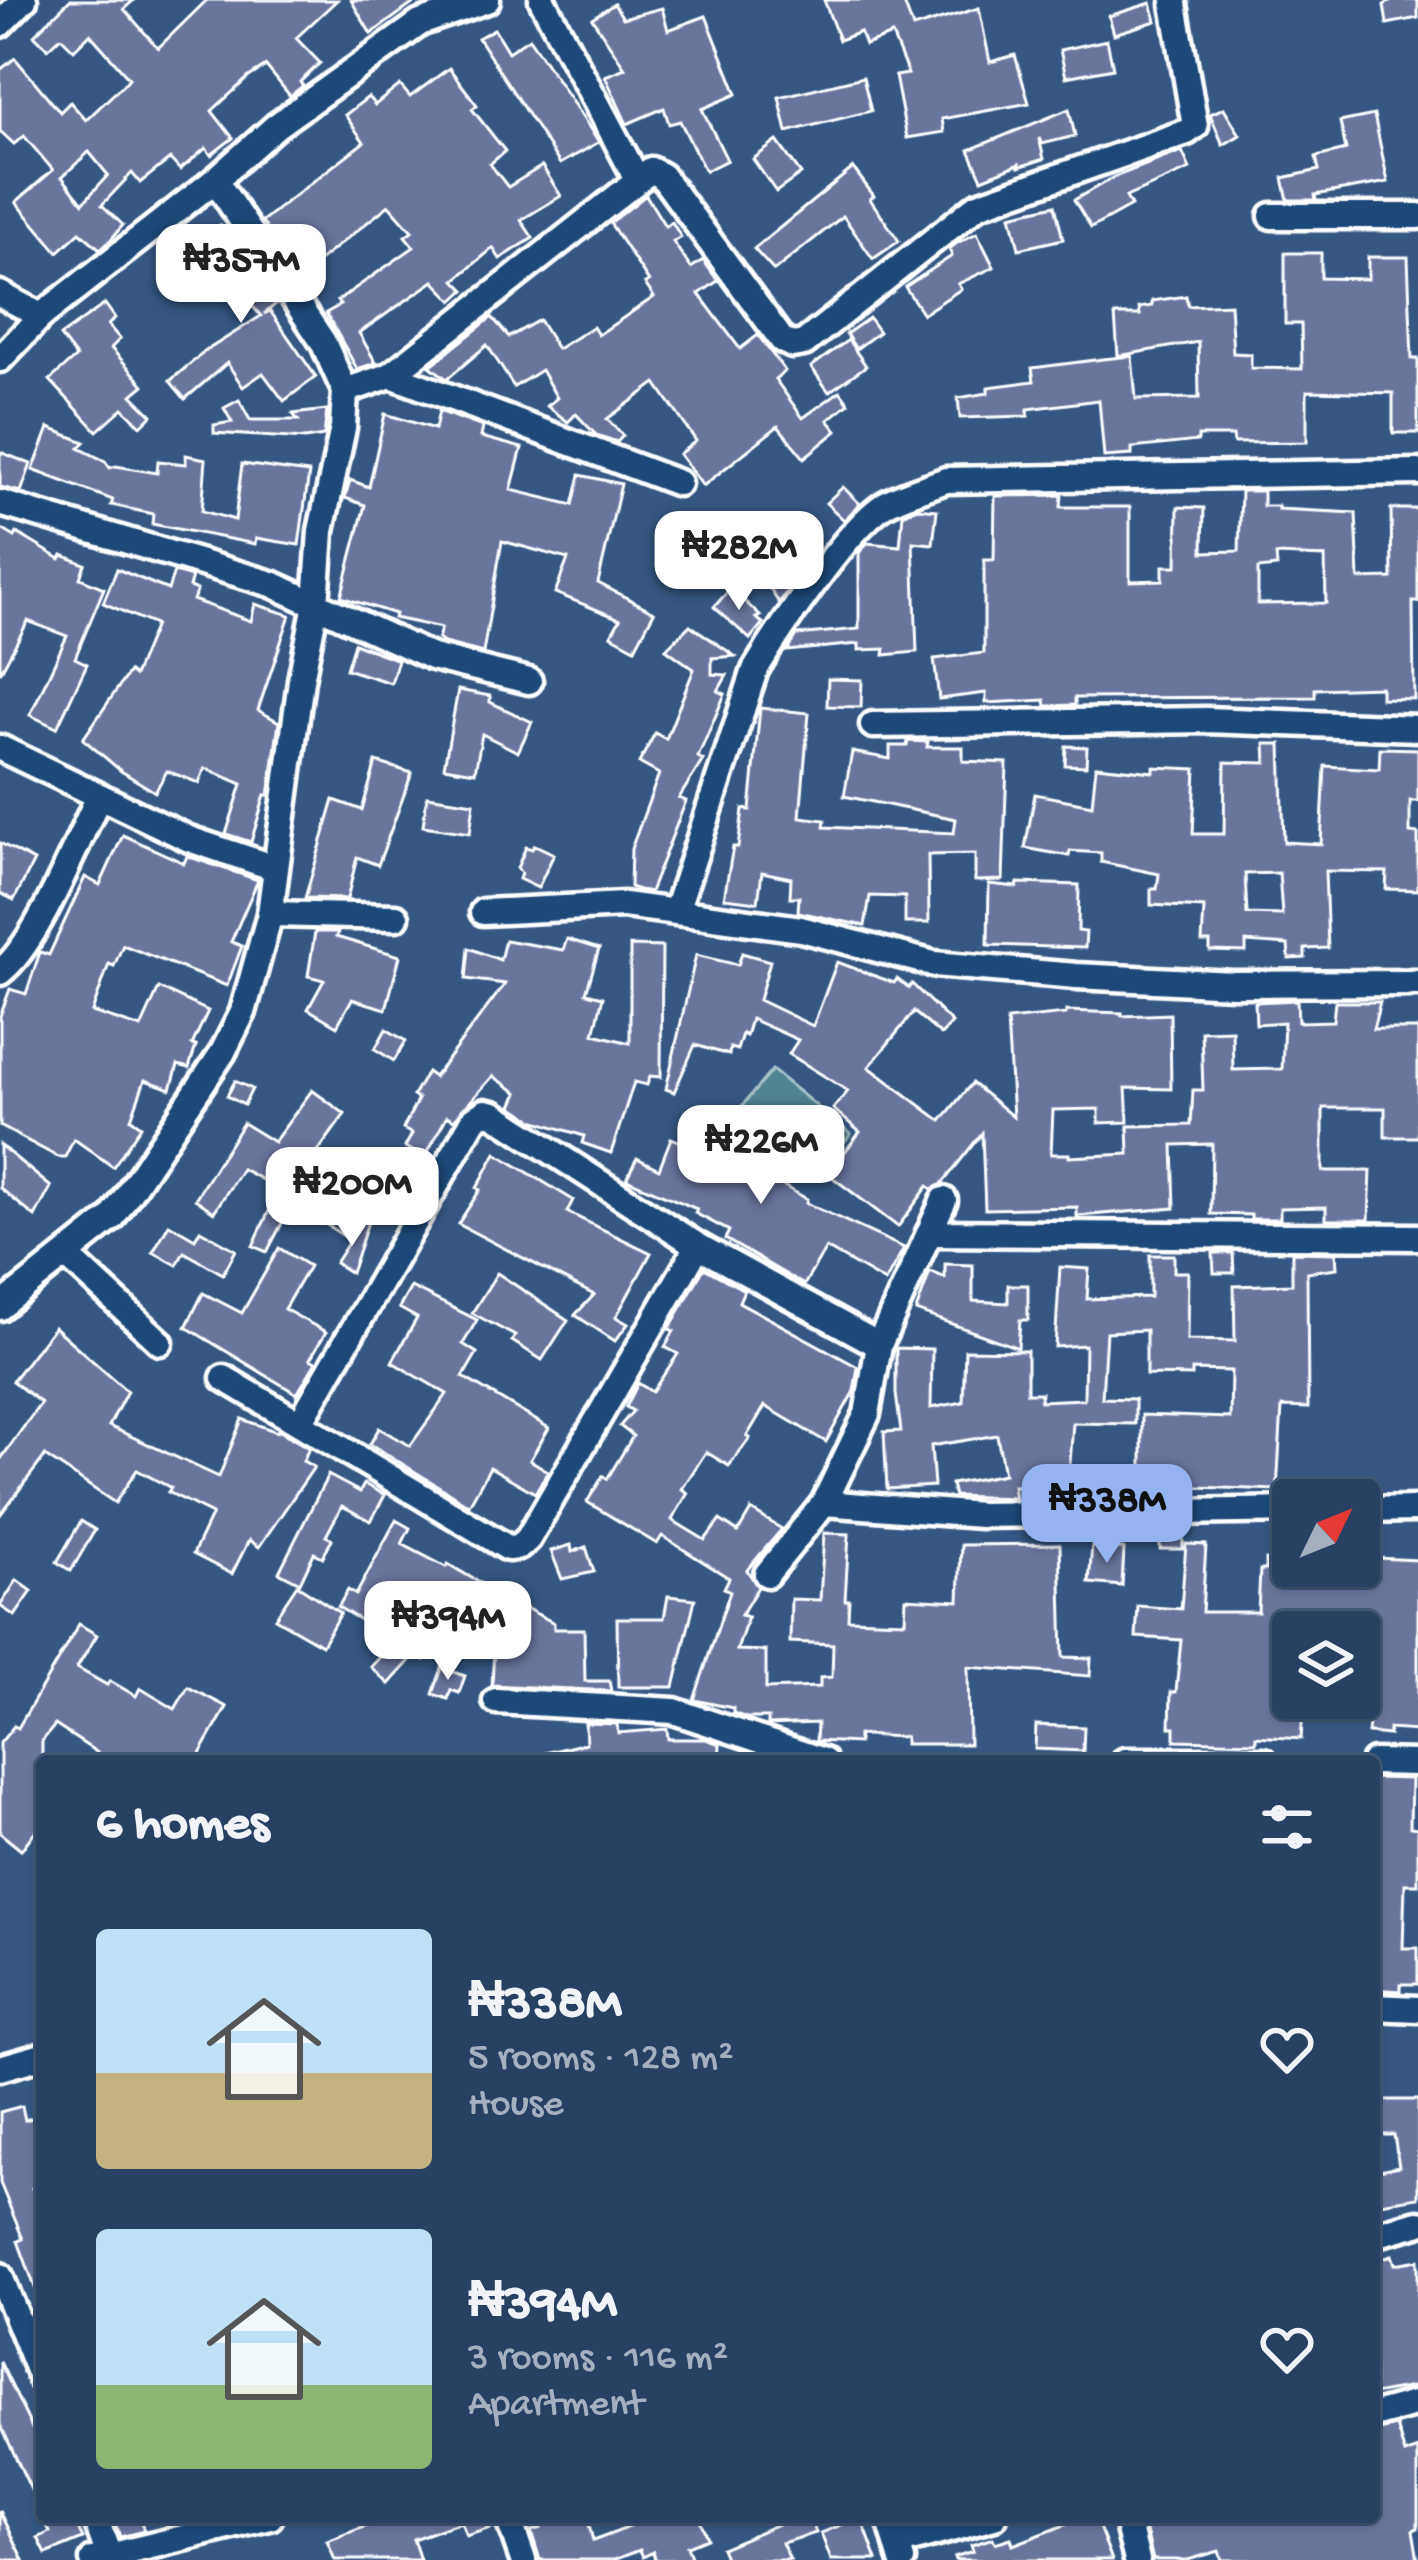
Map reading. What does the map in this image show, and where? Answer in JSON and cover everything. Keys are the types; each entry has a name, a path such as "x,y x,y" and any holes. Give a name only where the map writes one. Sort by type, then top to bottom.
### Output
{"street":[{"path":"0,24 25,0"},
{"path":"0,359 41,316 277,126 420,23 487,0"},
{"path":"542,0 637,178"},
{"path":"345,391 391,375 651,170 657,171 782,340 804,344 978,205 1195,126 1174,4"},
{"path":"0,1307 112,1218 223,1052 243,1012 270,914 316,604 321,532 343,428 345,391 323,342 214,180"},
{"path":"1272,216 1418,216"},
{"path":"0,294 41,316"},
{"path":"391,375 678,483"},
{"path":"676,911 755,670 853,537 884,505 946,480 1418,472"},
{"path":"0,503 272,584 432,657 529,681"},
{"path":"873,724 1206,720 1418,728"},
{"path":"0,748 189,839 275,868"},
{"path":"0,972 11,964 37,922 99,797"},
{"path":"483,912 624,905 801,929 934,964 1233,984 1418,983"},
{"path":"270,914 396,917"},
{"path":"301,1421 474,1119 484,1112 494,1114 698,1246 878,1345"},
{"path":"766,1574 824,1503 868,1414 878,1345 944,1200"},
{"path":"929,1233 1418,1237"},
{"path":"224,1378 508,1548 519,1547 528,1539 698,1246"},
{"path":"66,1256 160,1342"},
{"path":"824,1503 980,1515 1272,1510"},
{"path":"1380,1510 1418,1509"},
{"path":"496,1701 674,1711 805,1755"},
{"path":"1380,1762 1418,1763"},
{"path":"1380,2007 1418,2008"},
{"path":"0,2068 36,2058"},
{"path":"1380,2233 1418,2223"},
{"path":"0,2276 36,2365"},
{"path":"1380,2413 1418,2403"},
{"path":"95,2523 101,2558 245,2523"},
{"path":"510,2523 523,2560"},
{"path":"891,2523 900,2552 978,2523"},
{"path":"1128,2523 1137,2560"}],"green space":[{"path":"772,1070 851,1134 820,1171 741,1107"}],"building":[{"path":"70,0 134,0 124,9 158,48 207,0 337,0 296,38 320,63 300,82 303,86 290,96 266,66 249,77 212,111 233,138 211,155 206,148 180,170 170,159 140,183 132,173 102,205 123,225 100,249 80,232 58,252 16,202 53,170 24,136 14,144 0,131 0,70 15,58 60,112 70,102 86,120 129,78 90,34 74,50 61,37 48,49 34,35","holes":["89,152 108,175 83,203 62,177"]},
{"path":"351,0 418,0 371,34"},
{"path":"824,0 903,0 913,28 979,8 990,62 1015,55 1029,103 942,119 944,132 907,138 895,76 908,74 892,35 865,45 860,32 839,40"},
{"path":"1393,0 1418,0 1418,18 1387,24 1384,5"},
{"path":"1151,3 1156,21 1114,34 1109,16"},
{"path":"614,4 623,18 662,8 668,30 706,16 737,94 702,109 727,160 705,171 680,121 669,124 664,108 627,124 605,76 625,68 592,18"},
{"path":"494,29 508,52 529,38 599,142 560,164 478,38"},
{"path":"1107,40 1113,68 1066,77 1060,50"},
{"path":"449,68 477,105 472,109 505,151 490,164 508,187 542,166 561,196 521,220 533,238 500,259 493,248 455,280 465,290 453,301 434,281 359,333 376,363 357,369 326,313 414,247 405,236 412,231 389,205 314,265 306,255 291,265 262,221 364,142 345,115 368,97 375,105 400,85 410,97"},
{"path":"863,77 871,111 787,132 779,97"},
{"path":"1224,108 1240,135 1223,145 1210,114"},
{"path":"1069,109 1075,136 1042,144 1039,138 1044,159 982,179 969,150"},
{"path":"1374,115 1388,182 1315,195 1316,200 1288,200 1283,178 1319,170 1316,157 1346,150 1340,122"},
{"path":"777,141 801,174 776,192 753,159"},
{"path":"1182,151 1190,169 1126,197 1131,206 1091,228 1074,200 1114,177"},
{"path":"853,168 899,241 873,259 843,216 774,271 754,249"},
{"path":"646,195 665,226 672,222 681,237 673,242 691,268 703,260 718,281 699,294 740,349 758,335 785,371 775,379 803,418 840,391 849,403 828,420 837,431 804,458 778,426 703,486 679,454 696,441 656,383 607,419 623,436 617,442 596,435 576,414 568,422 547,406 557,398 541,370 514,387 487,345 447,379 430,366 492,317 509,337 539,320 557,349 593,327 598,335 654,297 610,223"},
{"path":"1055,205 1063,239 1019,249 1011,215"},
{"path":"220,225 277,303 264,314 270,311 316,377 284,401 263,373 243,387 227,363 185,399 170,381 204,352 261,316 210,257 176,283 163,265"},
{"path":"977,233 994,267 958,284 961,289 923,314 905,287 952,256 949,249 957,243"},
{"path":"1285,253 1321,253 1321,278 1368,279 1368,257 1408,257 1412,359 1418,359 1418,433 1393,433 1393,393 1307,391 1307,442 1234,443 1233,436 1198,436 1198,441 1132,448 1132,455 1104,457 1099,400 1028,409 1028,416 960,418 958,398 988,393 988,387 1034,381 1032,368 1132,356 1136,399 1199,398 1198,342 1118,356 1115,315 1140,315 1139,308 1152,306 1152,301 1186,296 1188,306 1230,304 1233,353 1251,354 1251,368 1302,369 1301,324 1285,324"},
{"path":"105,304 115,318 108,325 120,339 111,348 144,385 132,395 152,415 141,426 123,408 97,431 50,380 76,357 60,336"},
{"path":"869,318 879,332 856,349 846,334"},
{"path":"848,340 866,366 829,392 811,367"},
{"path":"239,400 250,420 298,420 293,414 327,410 324,436 214,433 214,425 232,422 224,408"},
{"path":"439,411 483,427 481,437 522,448 511,490 573,505 580,475 621,484 598,583 654,612 635,648 611,635 620,619 555,593 568,559 502,541 483,653 444,643 438,639 441,628 394,618 395,614 341,597 365,505 345,498 350,480 369,487 385,414 435,429"},
{"path":"49,428 85,442 79,448 110,468 157,473 158,461 186,464 186,455 206,459 202,511 235,520 242,464 309,473 299,545 256,538 255,544 152,524 153,514 111,505 113,500 33,470"},
{"path":"0,452 31,464 21,492 0,487"},
{"path":"843,487 860,504 844,520 826,503"},
{"path":"1241,491 1263,491 1263,506 1356,513 1359,579 1392,578 1391,509 1418,509 1414,699 1381,698 1381,687 1315,689 1315,697 1075,698 1075,705 1046,706 1045,700 986,703 986,693 939,699 934,659 984,653 984,560 994,560 995,496 1062,495 1061,507 1130,507 1130,581 1163,580 1163,566 1177,566 1178,507 1204,508 1203,552 1239,551","holes":["1276,555 1325,557 1326,603 1258,604 1258,569 1277,567"]},
{"path":"917,508 937,510 933,544 913,542 917,652 884,655 885,649 859,650 859,644 787,651 797,635 859,629 859,553 867,543 900,546 903,514"},
{"path":"0,528 60,559 62,555 85,564 80,578 104,588 75,658 87,664 57,728 30,715 67,636 28,621 0,673"},
{"path":"793,535 812,558 789,578 794,583 779,603 760,574"},
{"path":"703,554 715,564 701,580 689,569"},
{"path":"117,569 168,590 174,572 192,577 189,587 197,590 193,600 251,621 255,604 290,615 258,710 279,722 269,796 265,795 251,842 226,834 242,784 205,768 199,783 167,771 155,792 83,739 129,672 134,676 155,625 103,603"},
{"path":"731,588 763,623 750,639 714,607"},
{"path":"690,625 735,656 712,658 712,674 727,675 718,691 725,694 698,757 703,760 679,798 686,801 650,892 630,887 631,849 659,774 639,763 655,733 666,739 694,669 666,649"},
{"path":"354,643 398,660 391,683 346,669"},
{"path":"828,679 862,680 861,707 827,706"},
{"path":"458,690 490,696 490,702 532,722 518,752 482,734 475,772 444,767"},
{"path":"760,708 809,713 800,817 825,820 824,827 954,833 956,819 844,796 852,752 890,759 890,746 928,742 927,747 963,747 963,761 1007,763 1003,880 975,881 975,854 928,855 929,923 905,923 905,897 870,896 865,926 798,912 799,897 790,897 791,878 762,872 758,902 724,898 743,809 750,810"},
{"path":"1265,744 1281,744 1284,842 1321,844 1325,766 1379,769 1380,748 1418,749 1418,801 1410,801 1410,833 1418,834 1418,890 1386,889 1387,872 1325,871 1328,948 1305,949 1305,958 1289,959 1288,945 1246,942 1246,952 1210,951 1210,942 1202,942 1204,908 1151,905 1151,889 1157,889 1159,874 1101,862 1101,853 1070,851 1069,856 1025,848 1035,794 1092,805 1096,766 1154,772 1154,767 1196,769 1193,834 1224,834 1225,762 1266,763","holes":["1279,873 1282,915 1247,914 1245,874"]},
{"path":"1066,746 1087,747 1086,766 1065,765"},
{"path":"376,762 412,773 378,865 357,857 347,899 305,898 334,800 362,810"},
{"path":"427,796 474,803 470,833 423,826"},
{"path":"123,835 184,863 187,856 258,880 231,942 242,946 227,986 123,945 114,966 109,964 92,1012 141,1028 159,988 208,1011 192,1045 196,1046 189,1068 178,1065 171,1089 145,1080 131,1119 141,1126 113,1167 74,1139 65,1157 58,1157 0,1126 0,1016 10,989 26,994 40,952 49,955 85,877 100,885"},
{"path":"0,843 34,861 14,900 0,893"},
{"path":"535,845 554,854 538,888 519,879 517,868 526,847"},
{"path":"1018,883 1079,885 1078,931 1086,932 1085,948 988,945 989,884 1017,887"},
{"path":"315,932 338,932 336,937 400,956 386,1009 352,999 337,1026 308,1009 324,980 308,976"},
{"path":"567,939 599,949 586,993 603,997 594,1034 630,1043 630,946 662,947 661,1077 650,1076 647,1085 634,1082 611,1153 582,1143 584,1136 533,1120 512,1106 518,1093 493,1076 454,1120 447,1116 425,1157 405,1147 412,1134 403,1129 427,1072 434,1077 505,984 466,979 469,948 500,960 505,940 563,950"},
{"path":"742,953 770,961 759,1000 813,1026 837,962 894,983 897,979 909,988 912,984 952,1023 941,1035 914,1012 869,1067 941,1121 972,1083 1013,1117 1007,1020 1066,1011 1170,1014 1171,1089 1126,1088 1128,1122 1099,1123 1099,1109 1053,1110 1051,1154 1069,1157 1129,1154 1128,1126 1191,1125 1193,1090 1203,1090 1201,1031 1232,1030 1233,1070 1282,1069 1284,1022 1256,1024 1255,1002 1297,1000 1298,1022 1333,1021 1335,1002 1380,1002 1373,1029 1418,1029 1418,1137 1385,1137 1385,1108 1323,1108 1323,1171 1371,1171 1369,1220 1326,1220 1326,1207 1280,1208 1280,1219 1211,1214 1212,1144 1173,1145 1175,1208 1077,1216 1077,1207 985,1209 982,1133 942,1184 928,1186 898,1227 828,1174 860,1132 833,1109 848,1091 789,1054 798,1040 751,1019 746,1036 742,1034 737,1050 730,1048 729,1055 695,1045 674,1092 666,1089 696,955 738,965"},
{"path":"386,1029 406,1041 394,1061 375,1049"},
{"path":"235,1081 252,1089 244,1105 227,1096"},
{"path":"312,1090 345,1114 314,1157 267,1252 253,1246 279,1189 242,1169 214,1212 195,1199 243,1123 274,1142"},
{"path":"729,1122 770,1141 764,1154 791,1168 782,1185 807,1199 806,1203 904,1248 885,1282 826,1248 804,1285 725,1239 729,1231 695,1213 697,1209 626,1179 637,1158 659,1169 671,1138 714,1155"},
{"path":"0,1145 51,1187 35,1217 0,1188"},
{"path":"496,1153 573,1200 567,1212 651,1253 616,1317 628,1324 615,1341 575,1315 594,1295 458,1224"},
{"path":"341,1184 368,1202 345,1237 327,1225 332,1217 323,1211"},
{"path":"363,1220 368,1222 351,1273 335,1263"},
{"path":"169,1224 195,1239 200,1230 236,1250 223,1274 184,1252 177,1265 153,1252"},
{"path":"279,1248 309,1266 284,1309 326,1332 310,1359 316,1362 297,1394 186,1327 203,1293 242,1313"},
{"path":"1292,1252 1336,1253 1337,1268 1307,1272 1308,1408 1282,1407 1278,1479 1272,1479 1272,1490 1142,1485 1142,1415 1230,1418 1231,1371 1146,1375 1146,1330 1106,1332 1102,1398 1135,1399 1135,1424 1073,1423 1068,1490 1013,1486 1015,1498 954,1496 951,1484 1004,1474 997,1435 931,1446 934,1486 887,1489 884,1432 901,1431 896,1348 932,1349 931,1408 963,1402 965,1350 1027,1351 1027,1393 1041,1393 1040,1401 1084,1399 1085,1345 1055,1347 1060,1267 1089,1269 1087,1299 1150,1297 1150,1255 1174,1255 1174,1272 1188,1272 1187,1340 1235,1341 1234,1286 1292,1284"},
{"path":"1213,1253 1233,1253 1234,1273 1214,1273"},
{"path":"945,1264 973,1265 973,1301 1008,1303 1008,1285 1028,1285 1028,1320 1020,1320 1018,1348 916,1311 930,1272 945,1278"},
{"path":"704,1268 744,1290 739,1302 858,1367 854,1391 826,1442 765,1406 750,1438 729,1466 706,1452 682,1489 688,1493 672,1520 705,1540 720,1520 738,1532 751,1510 782,1529 747,1570 758,1587 741,1615 748,1617 737,1650 766,1651 766,1689 820,1687 820,1678 832,1677 833,1644 790,1642 791,1599 820,1600 824,1533 849,1534 848,1619 905,1621 906,1598 959,1601 961,1545 1060,1544 1063,1657 1091,1658 1090,1676 968,1667 969,1744 905,1744 905,1737 858,1735 858,1743 816,1741 817,1723 768,1725 768,1718 746,1718 733,1713 733,1708 694,1700 730,1591 724,1588 729,1578 662,1536 657,1544 587,1502 633,1436 620,1426 633,1411 626,1407 638,1383 652,1392 678,1354 665,1347 674,1331 669,1329"},
{"path":"497,1273 568,1320 542,1360 512,1341 515,1336 472,1313"},
{"path":"411,1287 477,1320 463,1344 477,1353 463,1377 549,1428 530,1460 548,1471 535,1493 490,1467 469,1505 370,1444 379,1428 410,1446 447,1394 392,1362 417,1318 399,1308"},
{"path":"54,1327 127,1391 109,1426 219,1477 242,1419 278,1430 309,1448 303,1461 314,1467 259,1547 249,1540 232,1574 193,1554 212,1514 137,1470 115,1503 45,1456 0,1515 0,1460 41,1403 12,1381"},
{"path":"328,1475 360,1492 364,1484 385,1495 371,1521 342,1506 326,1536 332,1539 323,1557 314,1553 300,1583 279,1572"},
{"path":"396,1520 410,1528 402,1544 492,1590 481,1623 451,1609 425,1660 415,1655 389,1684 371,1667 405,1630 367,1612 362,1621 338,1607 348,1590 356,1595"},
{"path":"81,1521 95,1530 71,1571 57,1562"},
{"path":"1160,1531 1183,1531 1183,1549 1160,1549"},
{"path":"1186,1544 1206,1545 1202,1612 1258,1612 1260,1570 1266,1570 1266,1560 1272,1560 1272,1587 1380,1587 1380,1558 1418,1560 1418,1731 1368,1733 1369,1719 1380,1719 1380,1611 1272,1611 1272,1719 1302,1719 1301,1739 1175,1740 1175,1727 1170,1727 1171,1692 1176,1692 1181,1640 1136,1637 1138,1606 1181,1609"},
{"path":"571,1545 572,1552 586,1547 594,1572 562,1579 551,1551"},
{"path":"1092,1546 1124,1549 1122,1586 1089,1583"},
{"path":"17,1580 32,1591 15,1616 0,1606"},
{"path":"297,1585 340,1613 322,1645 275,1618"},
{"path":"497,1593 554,1623 554,1629 584,1629 585,1681 609,1681 611,1691 492,1685"},
{"path":"668,1596 695,1599 674,1687 618,1687 617,1618 664,1618"},
{"path":"79,1624 97,1635 77,1668 107,1685 110,1681 136,1696 140,1688 175,1709 188,1687 227,1707 199,1755 101,1755 55,1725 42,1741 42,1755 36,1755 36,1830 21,1850 0,1833 0,1743 14,1726 18,1728"},
{"path":"442,1668 465,1676 459,1693 451,1690 448,1699 433,1694"},
{"path":"585,1723 617,1724 618,1733 667,1729 668,1739 706,1739 720,1744 719,1755 537,1755 586,1743"},
{"path":"1036,1725 1084,1727 1083,1751 1035,1749"},
{"path":"1380,1778 1411,1779 1410,1827 1418,1828 1418,1884 1405,1884 1403,1948 1418,1948 1418,1984 1401,1984 1401,1991 1380,1989"},
{"path":"1380,2100 1418,2100 1418,2197 1380,2203 1380,2170 1399,2166 1394,2135 1380,2135"},
{"path":"22,2106 25,2120 36,2117 36,2187 32,2188 36,2198 36,2290 18,2241 23,2239 0,2183 0,2112"},
{"path":"1392,2255 1395,2264 1418,2260 1418,2386 1380,2393 1380,2259"},
{"path":"0,2362 36,2437 36,2500 0,2424"},
{"path":"1396,2426 1405,2454 1418,2449 1418,2528 1413,2530 1418,2560 1222,2560 1219,2551 1188,2560 1153,2560 1145,2526 1158,2523 1380,2523 1380,2430"},
{"path":"0,2511 24,2560 0,2560"},
{"path":"46,2523 75,2523 83,2539 46,2554 38,2538 50,2532"},
{"path":"115,2523 141,2523 144,2531 120,2537"},
{"path":"374,2523 458,2523 413,2539 420,2560 335,2560 327,2541"},
{"path":"461,2523 493,2523 494,2527 466,2536"},
{"path":"540,2523 588,2523 593,2541 630,2527 628,2523 701,2523 707,2538 687,2546 692,2560 655,2560 653,2552 643,2557 640,2550 614,2560 540,2560 531,2531 541,2528"},
{"path":"781,2523 813,2523 816,2533 782,2543 790,2560 726,2560 721,2548"},
{"path":"846,2523 863,2523 877,2560 831,2560 821,2533"},
{"path":"1070,2523 1097,2523 1112,2560 954,2557 993,2538 995,2543 1011,2538 1013,2545"}]}
